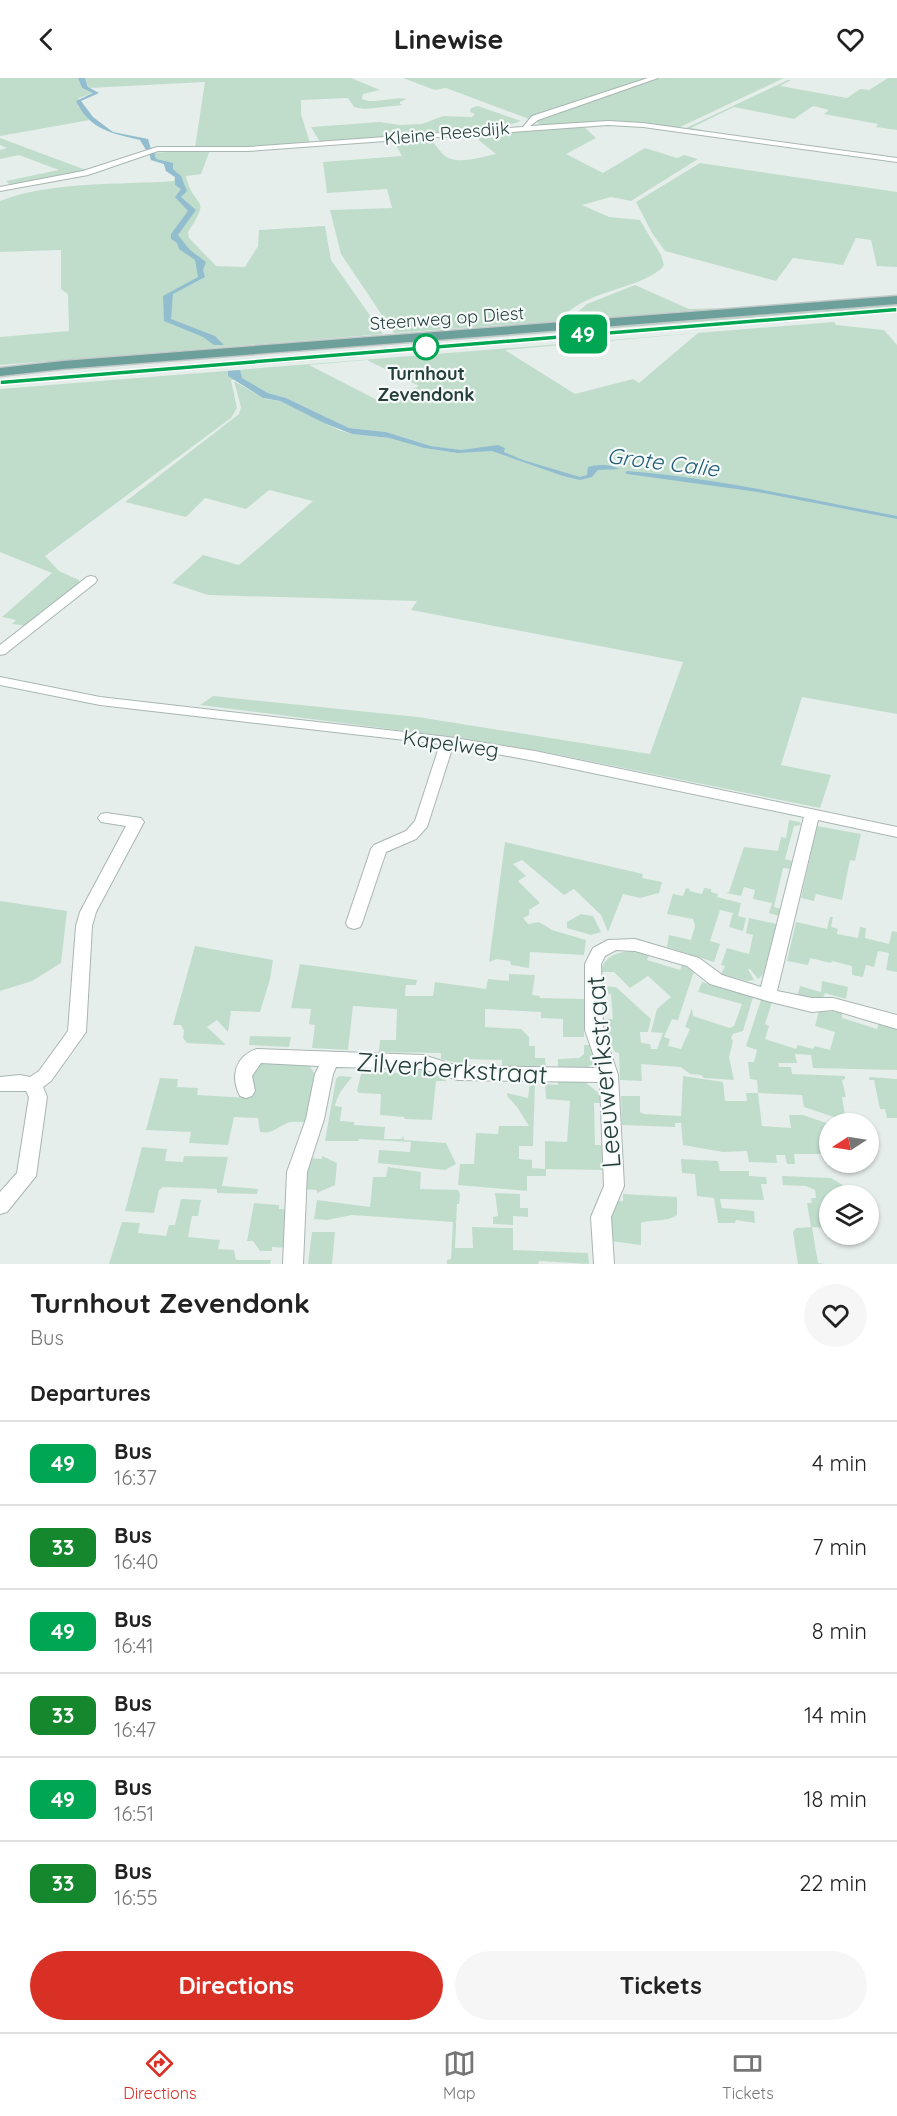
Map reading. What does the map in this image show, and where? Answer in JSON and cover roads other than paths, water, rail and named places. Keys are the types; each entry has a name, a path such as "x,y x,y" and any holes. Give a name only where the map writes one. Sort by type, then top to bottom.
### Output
{"main road":[{"name":"Steenweg op Diest","path":"0,382 897,300"},
{"name":"Steenweg op Diest","path":"0,372 63,365 395,345 897,310"}],"street":[{"path":"525,127 535,118 655,78"},
{"name":"Kleine Reesdijk","path":"0,189 85,173 157,149 248,149 525,127 608,123 633,124 897,160"},
{"path":"0,651 91,580"},
{"name":"Kapelweg","path":"0,681 100,701 448,741 535,756 897,832"},
{"path":"354,923 380,849 411,834 423,823 448,741"},
{"path":"767,995 812,814"},
{"path":"33,1086 45,1076 77,1032 84,926 88,912 136,822 106,818"},
{"name":"Leeuwerikstraat","path":"604,1264 601,1217 614,1186 609,1075 594,1030 593,964 594,958 604,949 621,944 635,945 693,962 716,980 767,995 812,1005 833,1004 897,1022"},
{"name":"Zilverberkstraat","path":"246,1091 241,1081 243,1071 248,1063 257,1056 423,1062 458,1073 609,1075"},
{"name":"Zilverberkstraat","path":"293,1264 297,1172 315,1119 324,1074 331,1060"},
{"path":"0,1084 20,1082 33,1086 38,1097 26,1176 22,1184 0,1206"}],"water":[{"path":"78,78 85,78 88,87 99,93 81,101 93,117 113,132 148,139 151,149 146,150 140,140 102,129 88,118 76,101 93,93 82,88"},
{"path":"154,152 156,159 173,163 173,169 181,176 187,191 181,197 196,210 178,235 190,250 206,262 203,270 205,277 173,294 171,319 215,336 224,345 214,345 203,337 164,321 163,296 198,277 195,260 179,249 177,243 171,239 171,234 188,211 175,197 181,189 175,185 175,177 166,171 164,164 151,160 149,153"},
{"path":"240,370 242,378 268,393 286,398 349,428 386,432 431,446 461,450 498,445 505,448 504,452 523,460 580,477 587,475 588,467 592,466 608,465 619,469 598,470 592,477 580,480 492,451 457,453 424,448 389,438 352,434 280,401 263,398 228,376 228,371"},
{"path":"627,471 762,490 897,516 897,519 758,492 627,474 625,473"}],"place":[{"name":"Turnhout Zevendonk","path":"426,347"}],"water label":[{"name":"Grote Calie","path":"663,462"}]}
